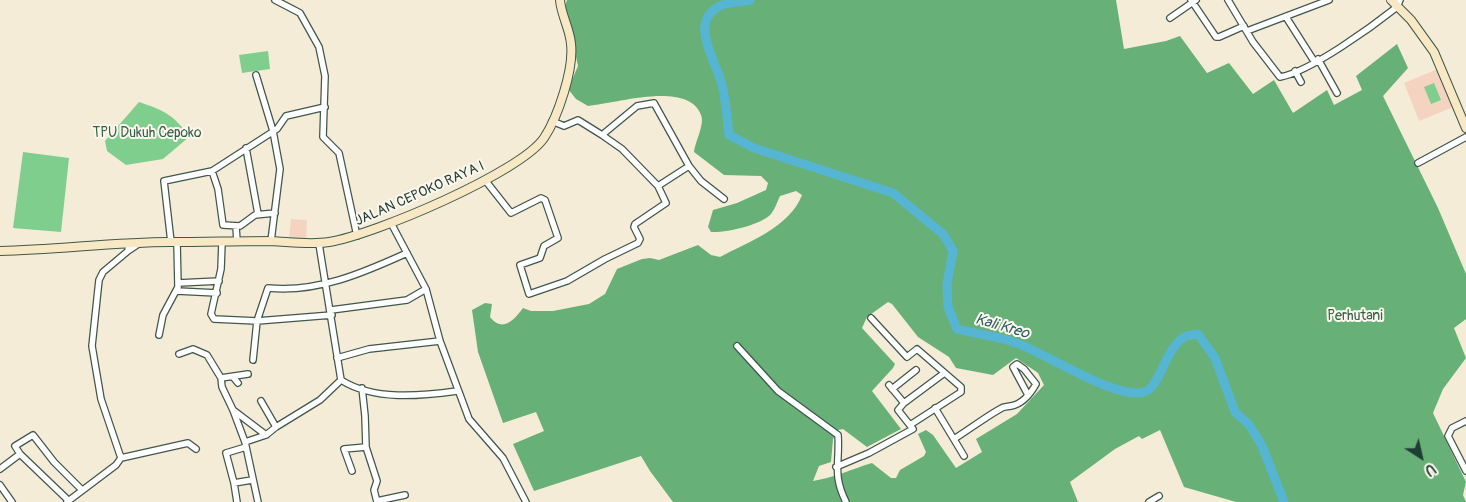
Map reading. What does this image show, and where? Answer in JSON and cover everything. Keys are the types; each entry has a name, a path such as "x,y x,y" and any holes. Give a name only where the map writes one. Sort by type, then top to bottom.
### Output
{"main road":[{"name":"JALAN CEPOKO RAYA I","path":"0,251 129,247 140,243 174,242 271,241 319,244 357,236 391,223 485,180 535,148 544,139 568,76 571,54 570,36 560,0"},
{"path":"1391,0 1399,3 1434,52 1466,128"}],"street":[{"path":"275,0 300,13 320,47 324,67 325,107 323,137 339,153 357,236"},
{"path":"1228,0 1245,29 1280,77 1316,60 1355,37 1399,3"},
{"path":"1170,18 1193,1 1216,37 1220,37 1286,17 1328,0"},
{"path":"1286,17 1337,92"},
{"path":"1295,71 1301,82"},
{"path":"256,75 273,131 280,169 271,241"},
{"path":"602,135 637,106 654,103 689,166 701,180 724,199"},
{"path":"159,335 163,315 177,291 178,283 174,242 164,181 212,170 273,131 289,115 325,107"},
{"path":"485,180 512,213 541,198 545,200 558,238 544,246 540,258 520,264 530,295 567,281 638,243 640,240 634,227 635,224 666,202 658,186 622,149 578,120 564,126 552,121"},
{"path":"1418,163 1466,137"},
{"path":"246,148 258,214"},
{"path":"658,186 689,166"},
{"path":"212,170 218,189 222,224 224,226 236,226 258,214 275,213"},
{"path":"391,223 426,289 440,341 469,419 503,458 526,502"},
{"path":"236,226 237,242"},
{"path":"222,242 219,281 211,314 214,319 257,322 332,313 407,300 426,289"},
{"path":"319,244 332,313 341,380"},
{"path":"121,458 101,399 92,346 99,280 103,272 129,247"},
{"path":"253,360 257,322 268,288 294,289 326,284 380,265 407,253"},
{"path":"178,283 219,281"},
{"path":"177,291 217,293"},
{"path":"871,318 907,357 917,349 961,387 961,392 910,425"},
{"path":"337,358 369,349 440,341"},
{"path":"737,346 742,355 778,391 838,435 836,467 840,490 846,502"},
{"path":"179,354 193,349 203,353 221,378 222,388 233,410 245,444 258,502"},
{"path":"954,439 1002,407 1016,405 1028,395 1036,384 1024,369 1017,364 1013,367 1028,395"},
{"path":"904,403 891,387 916,370"},
{"path":"221,378 248,374"},
{"path":"836,467 912,431 913,429 898,410 904,403 944,374"},
{"path":"233,376 238,383"},
{"path":"341,380 362,388 403,395 458,391"},
{"path":"237,502 226,453 266,435 320,400 341,380"},
{"path":"362,388 366,446 377,481 374,490 377,501 405,495"},
{"path":"261,401 276,427"},
{"path":"935,408 964,456"},
{"path":"233,410 266,435"},
{"path":"1466,421 1452,428 1448,436 1466,471"},
{"path":"82,490 54,462 33,436 15,446 20,454 68,501 116,465 121,458 188,443 196,450"},
{"path":"352,471 344,449 366,446"},
{"path":"0,469 20,454"},
{"path":"234,484 252,480"},
{"path":"0,485 12,502"},
{"path":"1150,502 1159,496"}],"shaded area":[{"path":"1440,68 1456,106 1419,121 1404,83"},
{"path":"291,219 307,220 306,242 289,241"}],"green space":[{"name":"Perhutani","path":"567,0 1116,0 1124,49 1166,41 1180,36 1207,73 1229,63 1253,94 1274,80 1293,113 1327,90 1334,105 1362,90 1356,76 1397,44 1408,68 1383,96 1438,208 1466,274 1466,319 1454,328 1466,358 1443,389 1433,413 1466,482 1463,495 1466,502 1236,502 1184,487 1160,430 1142,439 1139,436 1115,449 1070,482 1078,502 673,502 641,456 534,491 513,444 544,431 536,412 503,423 478,352 472,310 485,303 492,304 490,317 499,324 504,324 516,317 523,308 531,311 553,311 589,304 605,294 617,269 642,259 659,260 698,245 711,255 720,257 778,225 796,206 802,195 796,191 780,196 771,214 760,222 734,230 711,232 708,227 713,210 737,203 766,190 768,183 761,176 724,175 694,152 702,119 694,104 667,96 588,106 576,99 568,89 578,66 565,6","holes":["888,302 892,304 918,337 949,357 956,368 993,375 1016,358 1038,373 1044,385 1017,414 976,439 982,452 956,468 933,435 926,430 918,434 926,452 924,456 900,470 896,478 891,478 872,463 835,476 813,481 819,466 831,462 833,439 838,430 843,429 867,447 901,429 872,391 895,364 862,328 867,317"]},
{"path":"268,51 270,69 242,73 239,55"},
{"path":"1434,83 1441,100 1431,104 1424,87"},
{"name":"TPU Dukuh Cepoko","path":"139,102 168,114 179,123 189,137 163,159 126,165 107,151 105,141"},
{"path":"23,152 69,158 61,232 13,228"}],"waterway":[{"name":"Kali Kreo","path":"750,0 720,6 710,13 706,22 707,43 723,91 729,135 754,148 893,193 943,234 953,251 947,284 948,307 957,329 1016,343 1102,384 1135,393 1147,391 1152,387 1177,343 1186,336 1198,334 1215,358 1235,412 1250,426 1262,446 1284,502"}]}
